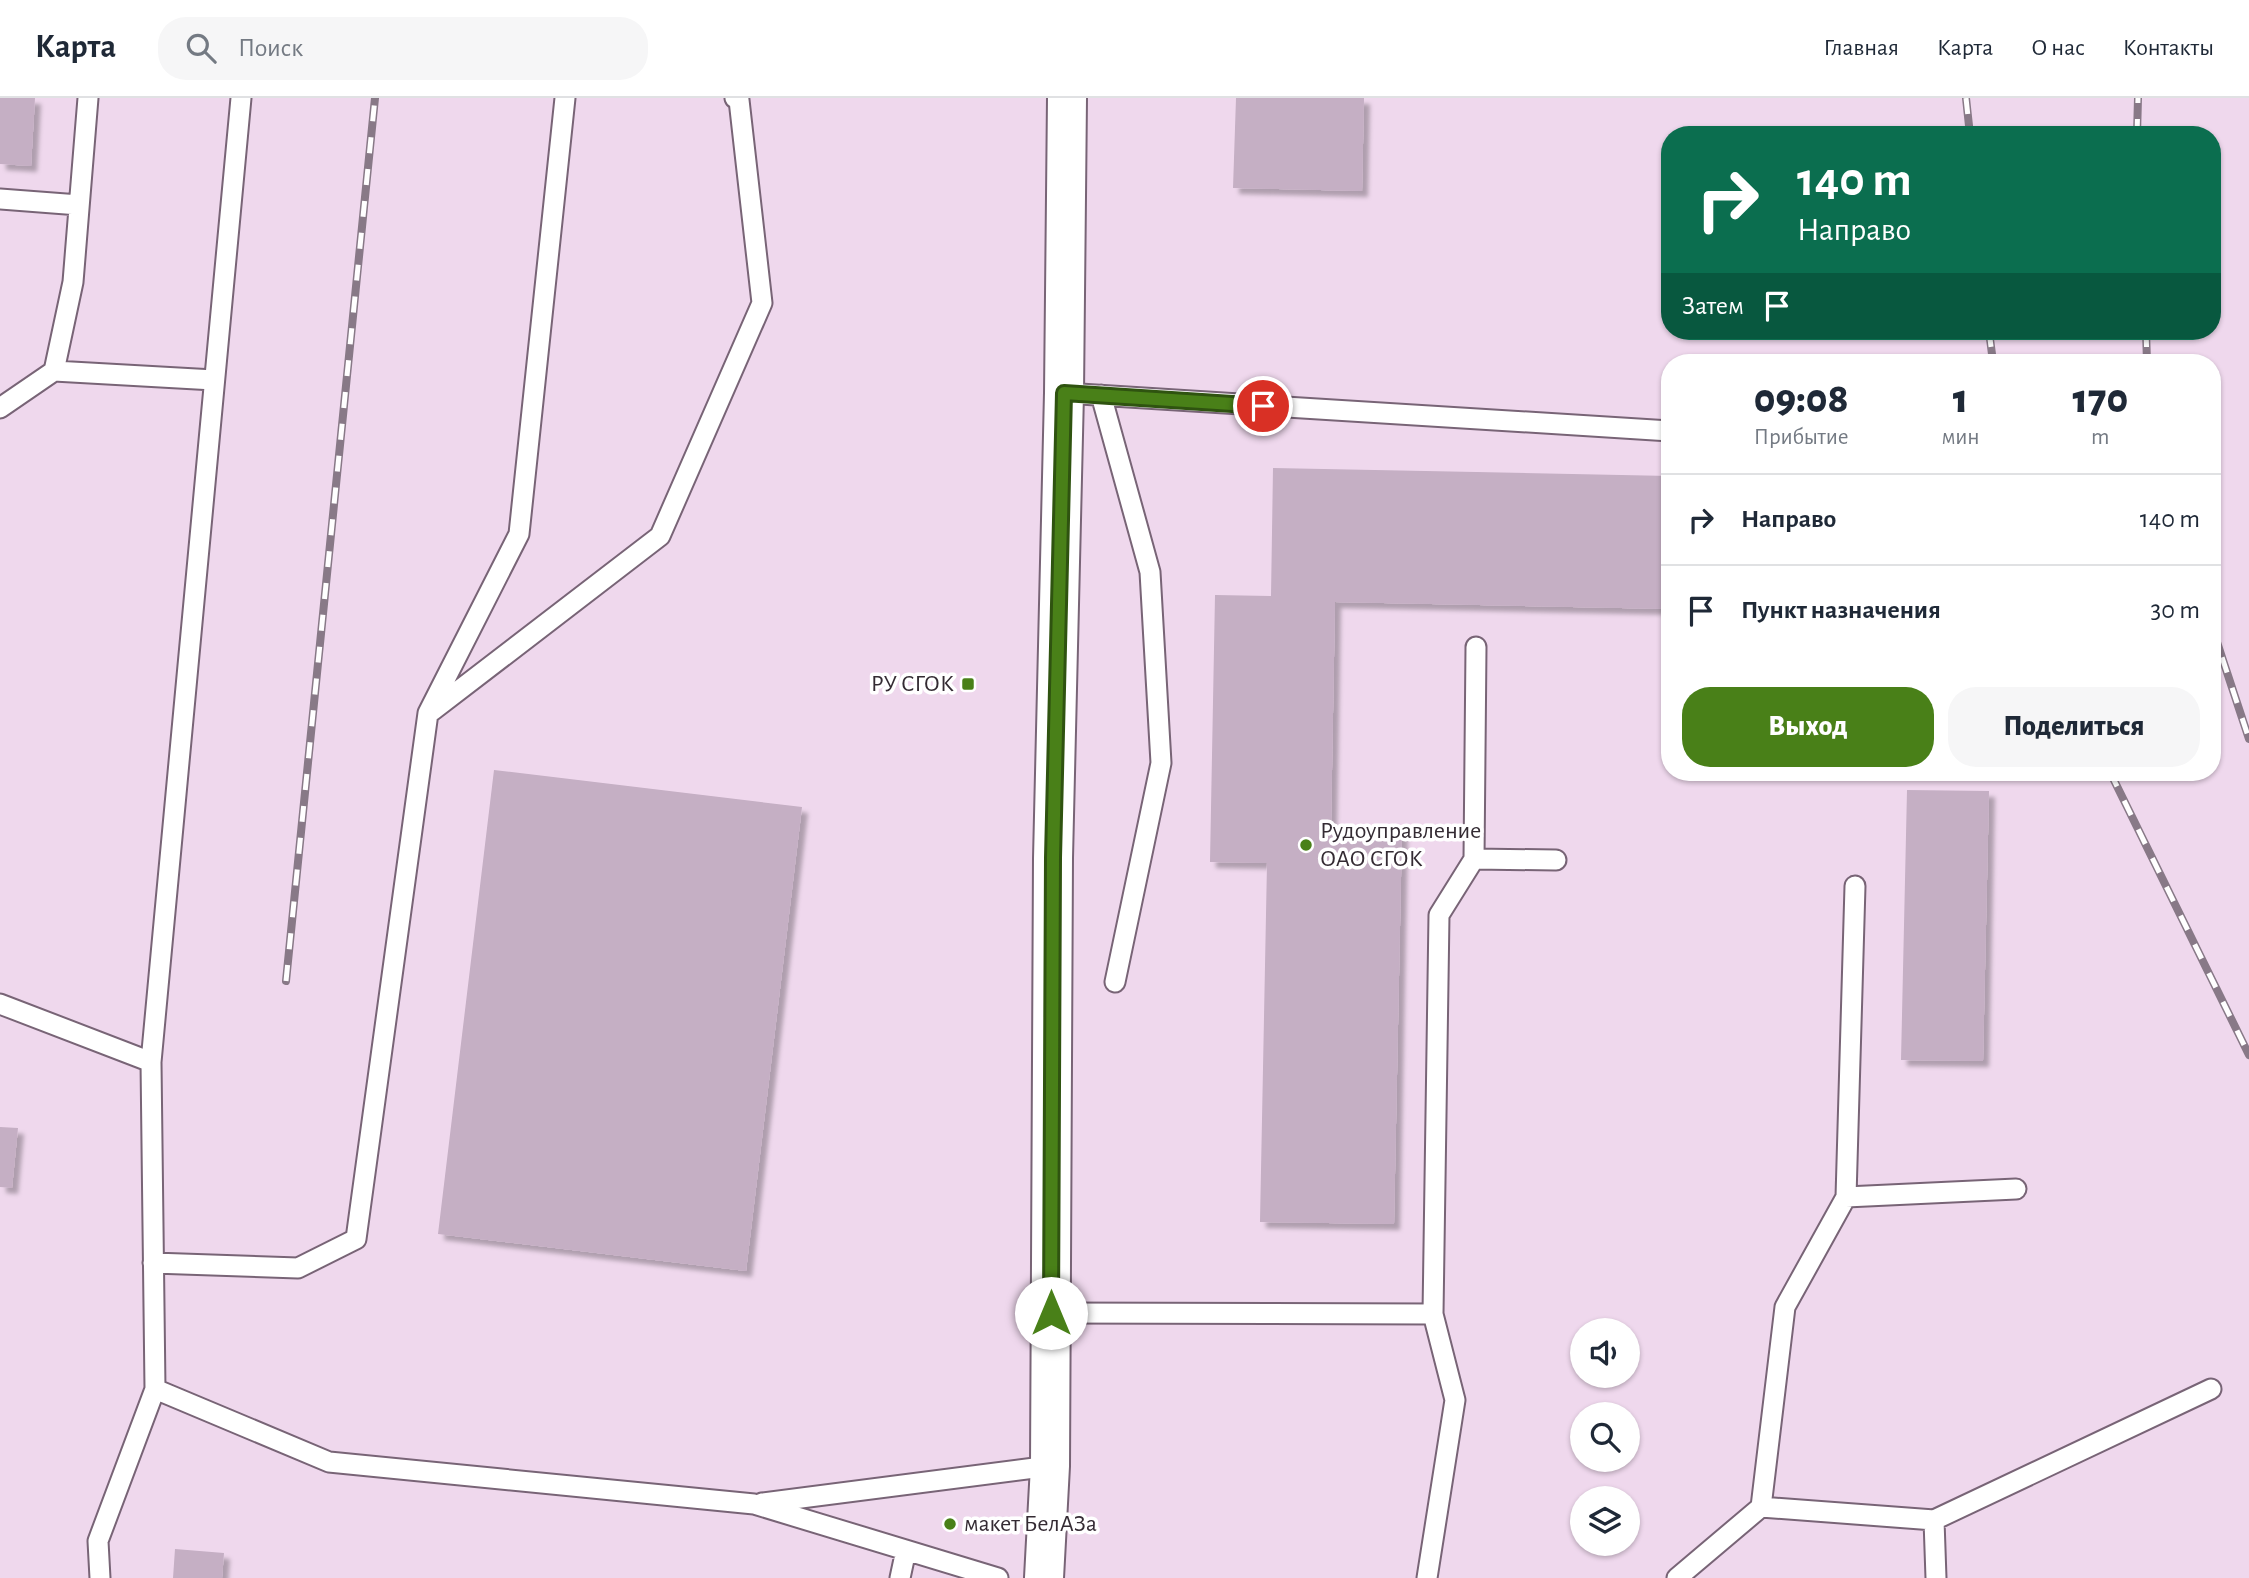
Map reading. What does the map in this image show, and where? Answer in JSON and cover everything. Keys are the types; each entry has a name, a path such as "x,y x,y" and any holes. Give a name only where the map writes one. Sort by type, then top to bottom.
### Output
{"street":[{"path":"1044,1578 1050,1466 1053,858 1082,394 1067,98"}],"lane":[{"path":"54,371 73,282 88,98"},
{"path":"100,1578 98,1541 155,1389 150,1062 241,98"},
{"path":"153,1263 298,1268 356,1239 428,713 519,534 565,98"},
{"path":"428,713 660,536 762,303 739,100 736,98"},
{"path":"0,199 79,205"},
{"path":"0,408 54,371 214,380"},
{"path":"1115,982 1161,763 1150,572 1082,394 1661,430"},
{"path":"1427,1578 1455,1400 1433,1314 1439,915 1474,859 1475,647"},
{"path":"1474,859 1556,860"},
{"path":"1677,1578 1761,1507 1785,1307 1846,1197 1855,886"},
{"path":"0,1004 150,1062"},
{"path":"1846,1197 2016,1189"},
{"path":"1051,1313 1433,1314"},
{"path":"1761,1507 1934,1520 2211,1388"},
{"path":"155,1389 329,1462 754,1504 998,1578"},
{"path":"754,1504 1050,1466"},
{"path":"1934,1520 1936,1578"},
{"path":"901,1578 906,1550"}],"building":[{"path":"0,98 35,98 31,166 0,164"},
{"path":"1236,98 1364,98 1362,191 1233,188"},
{"name":"Рудоуправление ОАО СГОК","path":"1273,468 1661,476 1661,609 1335,602 1331,826 1402,828 1394,1224 1260,1222 1267,863 1210,862 1215,595 1271,596"},
{"path":"494,770 802,807 746,1271 438,1234"},
{"path":"1907,790 1989,791 1983,1061 1901,1060"},
{"path":"0,1127 18,1128 12,1188 0,1187"},
{"path":"175,1549 224,1553 222,1578 173,1578"}],"railway":[{"path":"286,981 375,98"},
{"path":"1966,98 1969,126"},
{"path":"2137,126 2138,98"},
{"path":"1990,340 1992,354"},
{"path":"2146,340 2147,354"},
{"path":"2221,654 2249,739"},
{"path":"2114,781 2249,1055"}],"place":[{"name":"РУ СГОК","path":"968,684"},
{"name":"Рудоуправление ОАО СГОК","path":"1306,845"},
{"name":"макет БелАЗа","path":"950,1524"}],"route":[{"path":"1051,1313 1053,858 1064,393 1263,406"}]}
